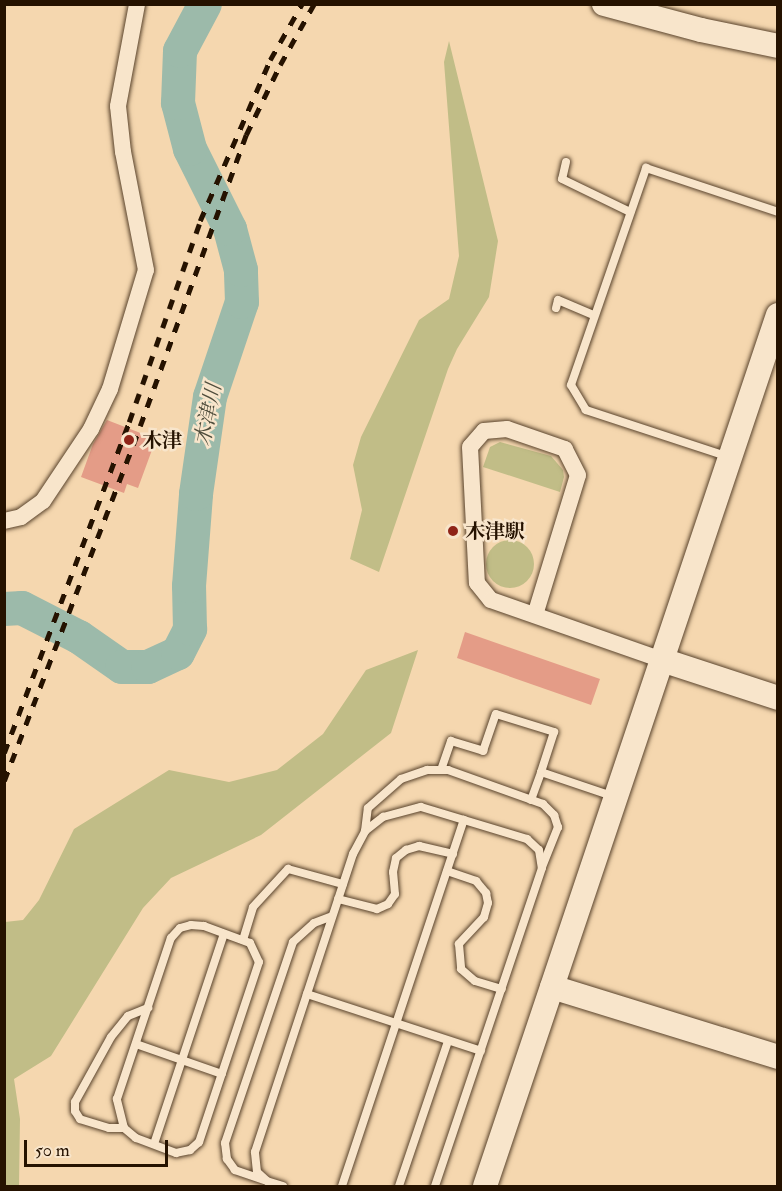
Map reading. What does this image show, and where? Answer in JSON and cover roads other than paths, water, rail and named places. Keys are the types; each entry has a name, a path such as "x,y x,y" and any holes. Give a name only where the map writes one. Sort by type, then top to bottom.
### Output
{"street":[{"path":"4,521 21,517 43,501 91,429 110,389 146,270 123,152 118,105 136,4"},
{"path":"604,4 701,30 777,46"},
{"path":"701,30 777,55"},
{"path":"485,1186 729,458 773,346 777,315"},
{"path":"535,615 578,475 565,449 507,429 484,431 470,447 477,583 491,600 777,698"},
{"path":"552,987 777,1057"}],"lane":[{"path":"566,162 562,179 630,212"},
{"path":"729,458 586,410 571,385 645,168 777,212"},
{"path":"556,308 558,300 594,315"},
{"path":"441,770 451,741 483,751 496,714 554,732 531,800"},
{"path":"267,1181 257,1172 255,1152 353,854 365,831 368,808 401,779 427,770 448,770 543,804 554,815 558,827 542,868 435,1186"},
{"path":"541,772 616,797"},
{"path":"365,831 383,817 421,807 527,839 539,850 542,868"},
{"path":"342,1186 465,820"},
{"path":"338,899 377,909 388,904 395,894 393,872 396,858 406,850 419,846 453,854"},
{"path":"243,940 253,907 288,869 343,884"},
{"path":"447,871 476,882 486,893 488,903 484,917 459,944 461,969 475,981 502,988"},
{"path":"283,1186 235,1170 227,1159 225,1143 293,942 314,923 332,916"},
{"path":"191,925 204,926 224,934 250,943 259,962 199,1142 190,1150 176,1153 136,1138 124,1128 117,1100 171,938 180,928 191,925"},
{"path":"154,1144 224,934"},
{"path":"307,994 481,1052"},
{"path":"124,1128 110,1128 80,1119 75,1111 75,1102 111,1037 128,1016 148,1008"},
{"path":"399,1186 448,1041"},
{"path":"136,1044 222,1074"}],"waterway":[{"name":"木津川","path":"4,609 22,608 79,637 122,667 148,667 178,653 190,629 189,586 196,494 210,397 242,302 241,270 230,229 190,149 178,103 180,51 205,4"}],"railway":[{"path":"4,753 129,422 200,221 270,60 302,4"},
{"path":"4,781 140,426 246,135 280,65 314,4"}],"place":[{"name":"木津","path":"129,440"},
{"name":"木津駅","path":"453,531"}]}
